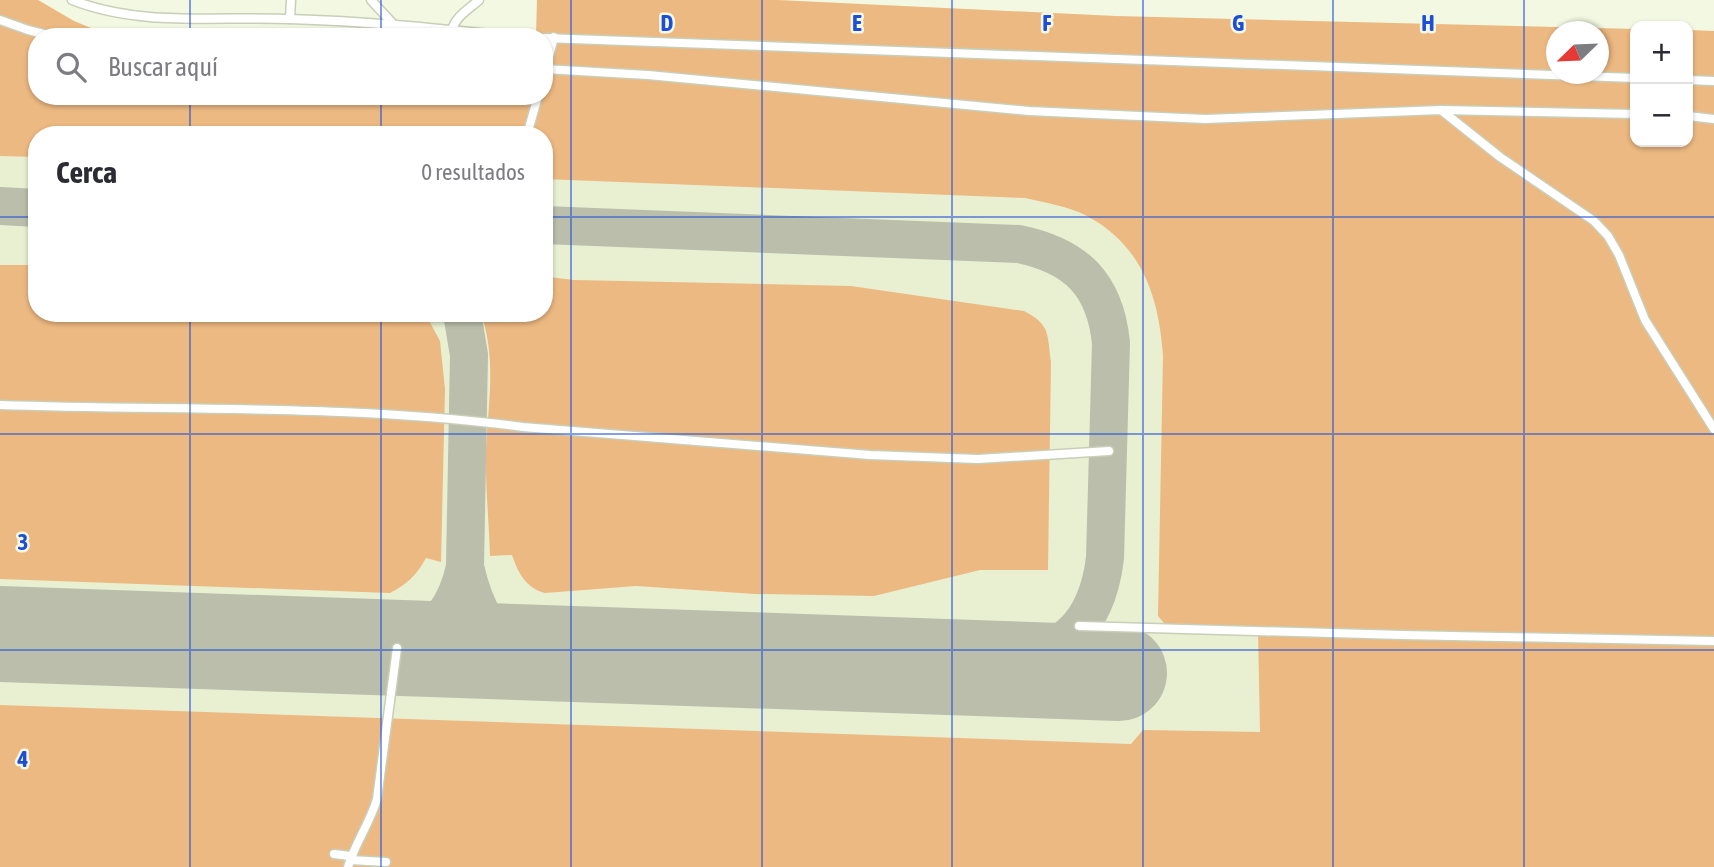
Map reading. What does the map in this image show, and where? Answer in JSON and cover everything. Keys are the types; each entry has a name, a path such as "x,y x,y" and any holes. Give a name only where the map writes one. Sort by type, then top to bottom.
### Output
{"lane":[{"path":"72,0 111,13 145,16 290,19 429,28"},
{"path":"290,19 291,0"},
{"path":"372,0 394,25"},
{"path":"453,28 479,0"},
{"path":"0,20 28,30"},
{"path":"553,37 1630,78"},
{"path":"553,72 648,75 1029,111 1205,119 1441,110 1630,114"},
{"path":"1693,80 1714,81"},
{"path":"530,126 535,105"},
{"path":"1441,110 1500,157 1594,221 1608,236 1619,255 1645,320 1714,429"},
{"path":"1693,117 1714,119"},
{"path":"0,405 305,412 468,420 870,455 978,459 1109,452"},
{"path":"1079,626 1714,641"},
{"path":"349,861 372,817 377,799 397,648"},
{"path":"334,854 349,861 386,862"}],"shaded area":[{"path":"0,0 38,0 91,28 28,28 28,105 553,105 553,28 536,28 537,0 777,0 1115,16 1546,27 1546,84 1609,84 1609,28 1630,29 1630,147 1693,147 1693,30 1714,31 1714,867 0,867"},
{"path":"0,0 38,0 91,28 28,28 28,105 553,105 553,28 536,28 537,0 777,0 1115,16 1546,27 1546,84 1609,84 1609,28 1630,29 1630,147 1693,147 1693,30 1714,31 1714,867 0,867 0,705 1131,744 1143,730 1260,732 1258,631 1170,630 1158,616 1163,356 1161,335 1152,294 1135,258 1106,228 1087,216 1057,205 1025,198 553,179 553,126 28,126 28,157 0,156"},
{"path":"0,265 28,265 28,322 430,322 440,341 445,389 441,562 426,558 411,579 390,593 0,579"},
{"path":"553,277 851,286 1024,311 1039,321 1046,331 1051,362 1048,570 980,570 874,596 755,594 636,586 545,593 538,591 520,574 512,555 490,556 486,462 490,384 484,322 553,322"}],"taxiway":[{"path":"0,206 28,208"},
{"path":"553,225 1019,244 1057,256 1084,276 1102,304 1111,343 1105,558 1100,583 1093,604 1071,635 1037,655 992,669"},
{"path":"389,648 402,652 435,626 456,595 465,567 469,355 464,322"},
{"path":"465,567 478,608 493,631 514,650 528,657 542,653"}],"runway":[{"path":"0,634 1119,673"}]}
